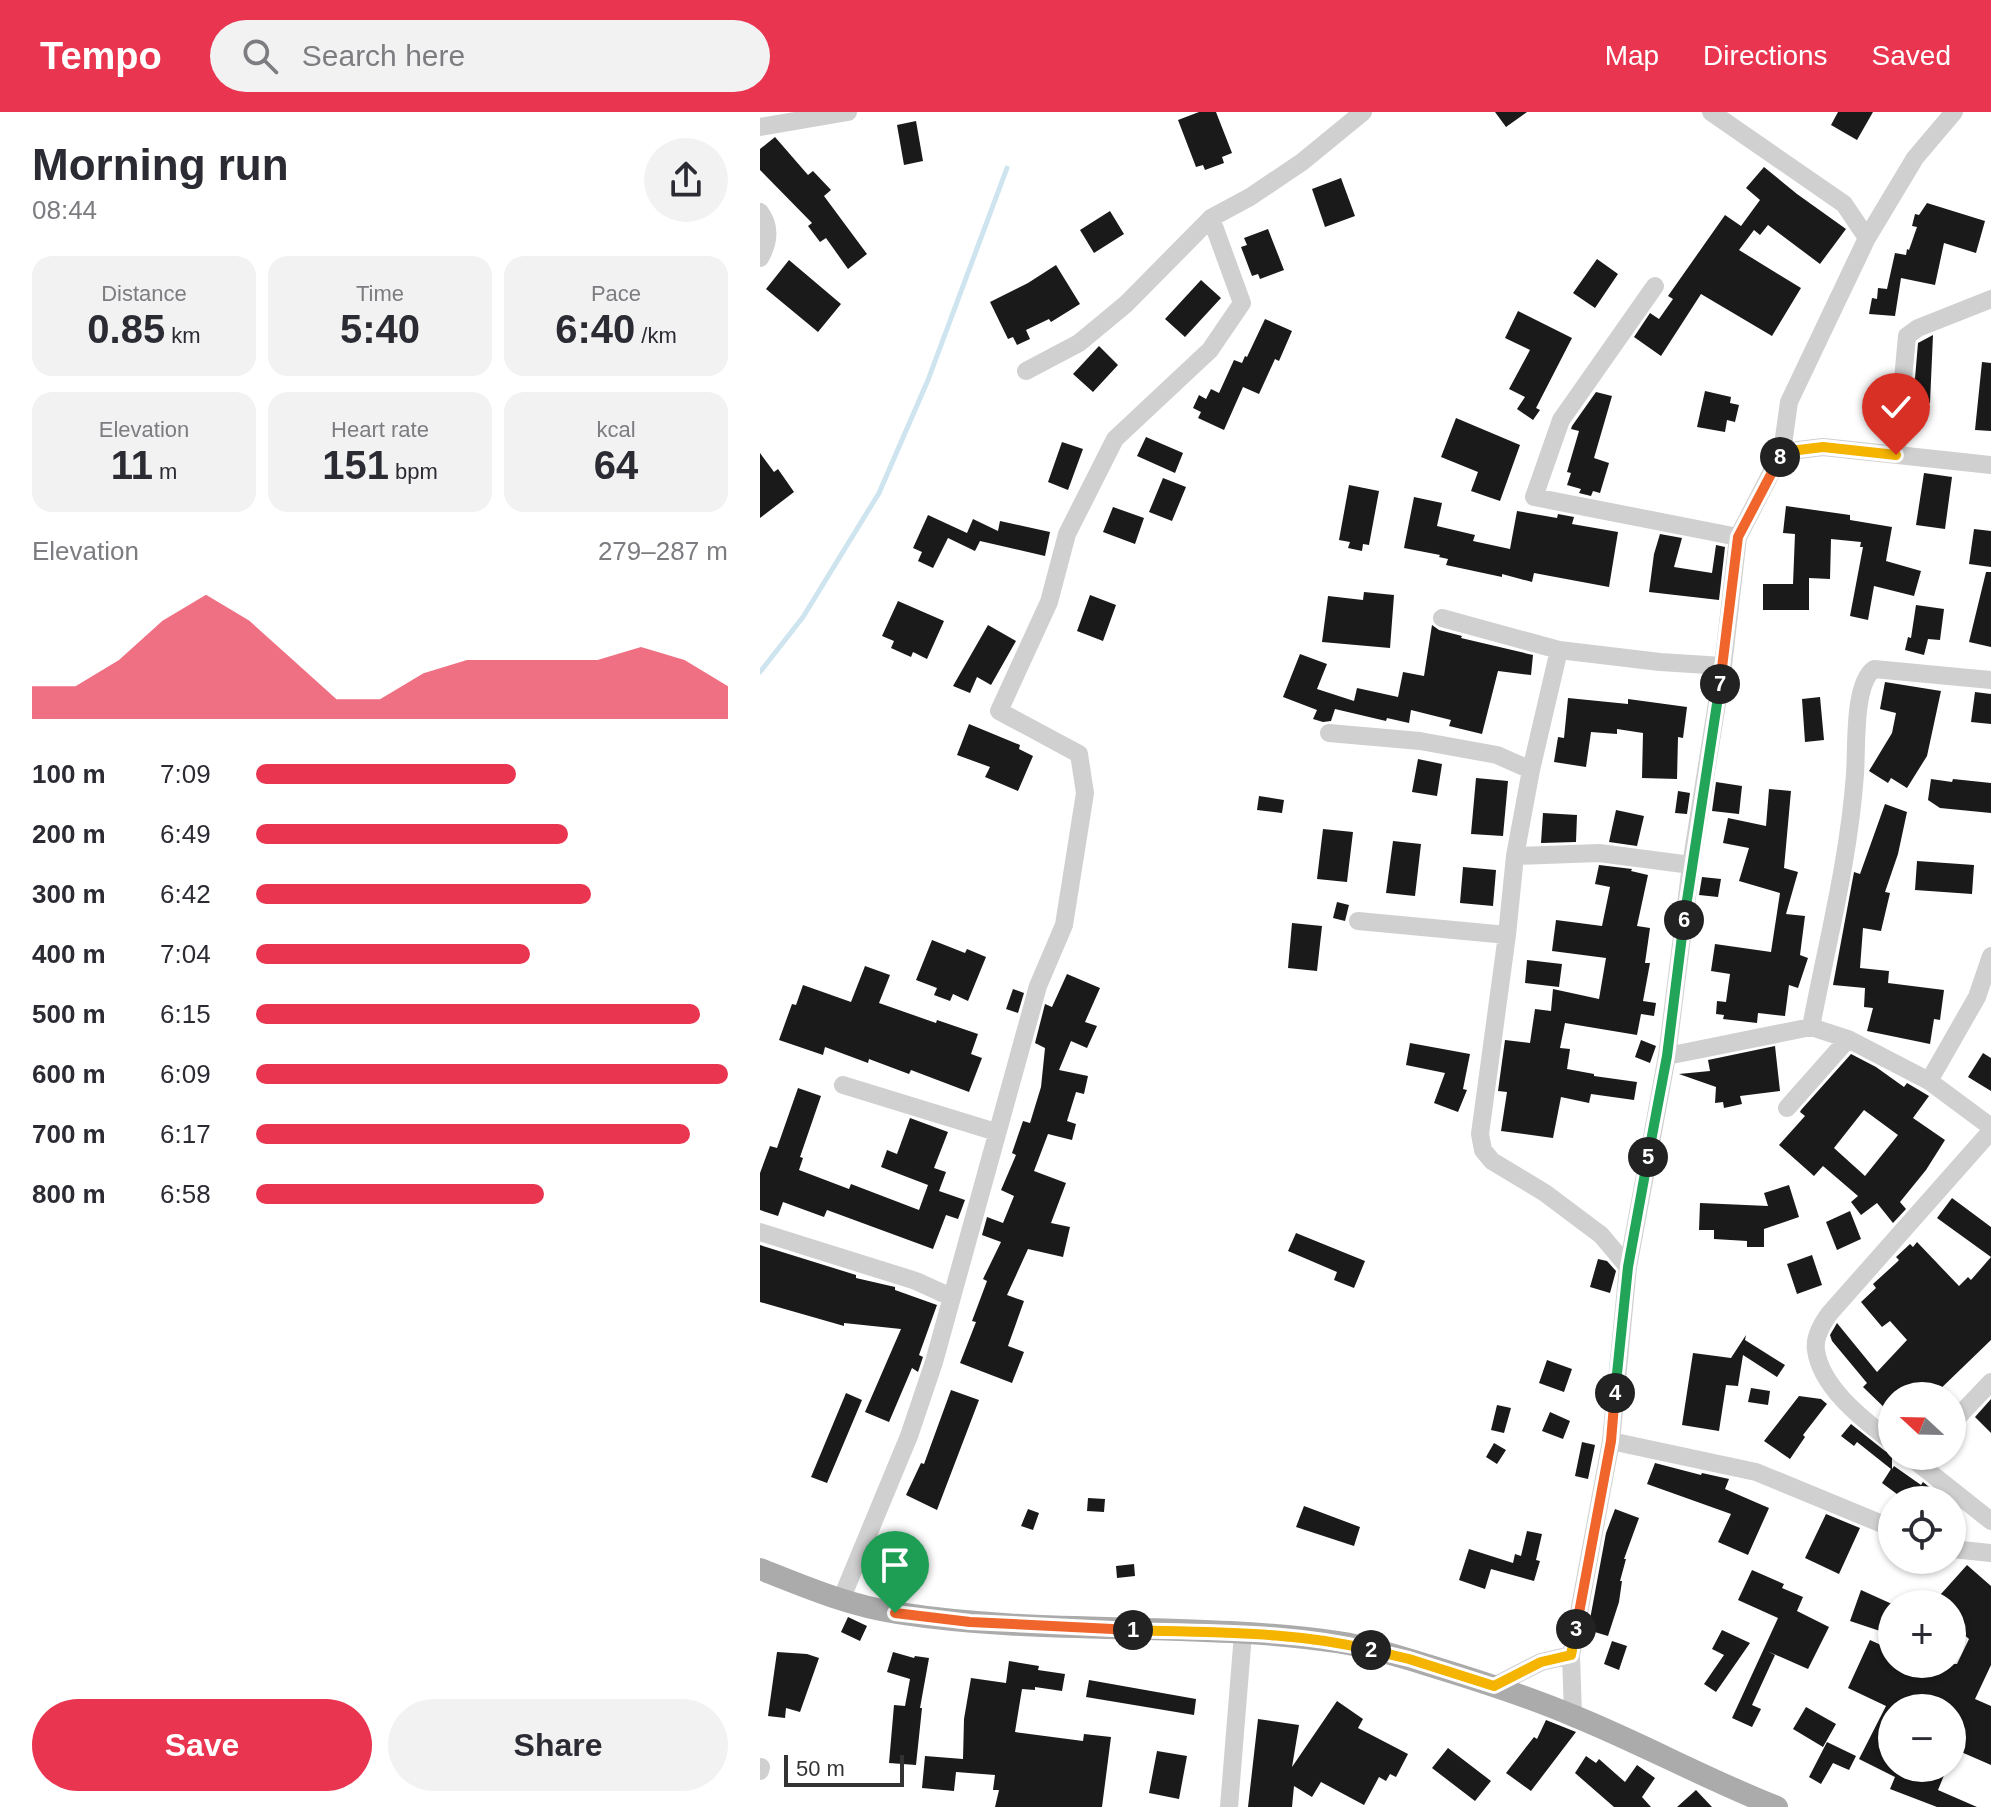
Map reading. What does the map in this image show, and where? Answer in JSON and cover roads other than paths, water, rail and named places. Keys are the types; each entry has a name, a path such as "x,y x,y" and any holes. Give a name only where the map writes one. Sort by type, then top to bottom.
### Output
{"main road":[{"path":"760,1569 841,1600 895,1613 1048,1628 1243,1634 1339,1642 1409,1659 1573,1715 1777,1807"}],"street":[{"path":"760,127 848,112"},
{"path":"1026,371 1079,343 1126,304 1211,218 1250,197 1302,162 1363,112"},
{"path":"1711,112 1844,204 1867,238"},
{"path":"1573,1715 1571,1655 1611,1441 1628,1267 1667,1056 1691,865 1723,666 1738,537 1782,452 1789,402 1867,238 1915,158 1954,112"},
{"path":"760,212 767,222 768,238 760,258"},
{"path":"841,1600 909,1436 934,1362 1038,986 1064,925 1085,793 1079,754 999,711 1049,602 1067,534 1115,439 1210,350 1242,303 1211,218"},
{"path":"1655,286 1561,420 1534,497 1738,537"},
{"path":"1896,455 1907,336 1918,328 1991,299"},
{"path":"1782,452 1823,447 1991,465"},
{"path":"1442,618 1559,650 1723,666"},
{"path":"1559,650 1515,856 1480,1134 1483,1150 1492,1161 1545,1193 1601,1235 1628,1267"},
{"path":"1811,1027 1852,816 1860,695 1866,675 1874,669 1991,680"},
{"path":"1329,733 1420,741 1497,755 1531,770"},
{"path":"1515,856 1599,853 1691,865"},
{"path":"1358,921 1507,935"},
{"path":"1929,1081 1977,997 1991,956"},
{"path":"1667,1056 1811,1027 1848,1039 1929,1081 1991,1129 1819,1329 1815,1348 1823,1371 1851,1409 1878,1431"},
{"path":"1787,1108 1848,1039"},
{"path":"843,1085 996,1132"},
{"path":"760,1232 916,1281 951,1297"},
{"path":"1966,1408 1991,1382"},
{"path":"1611,1441 1756,1472 1878,1522"},
{"path":"1929,1470 1991,1521"},
{"path":"1966,1550 1991,1553"},
{"path":"1229,1807 1243,1634"},
{"path":"1494,1686 1541,1662 1571,1655"}],"waterway":[{"path":"760,672 803,617 879,493 928,380 1007,168"}]}
